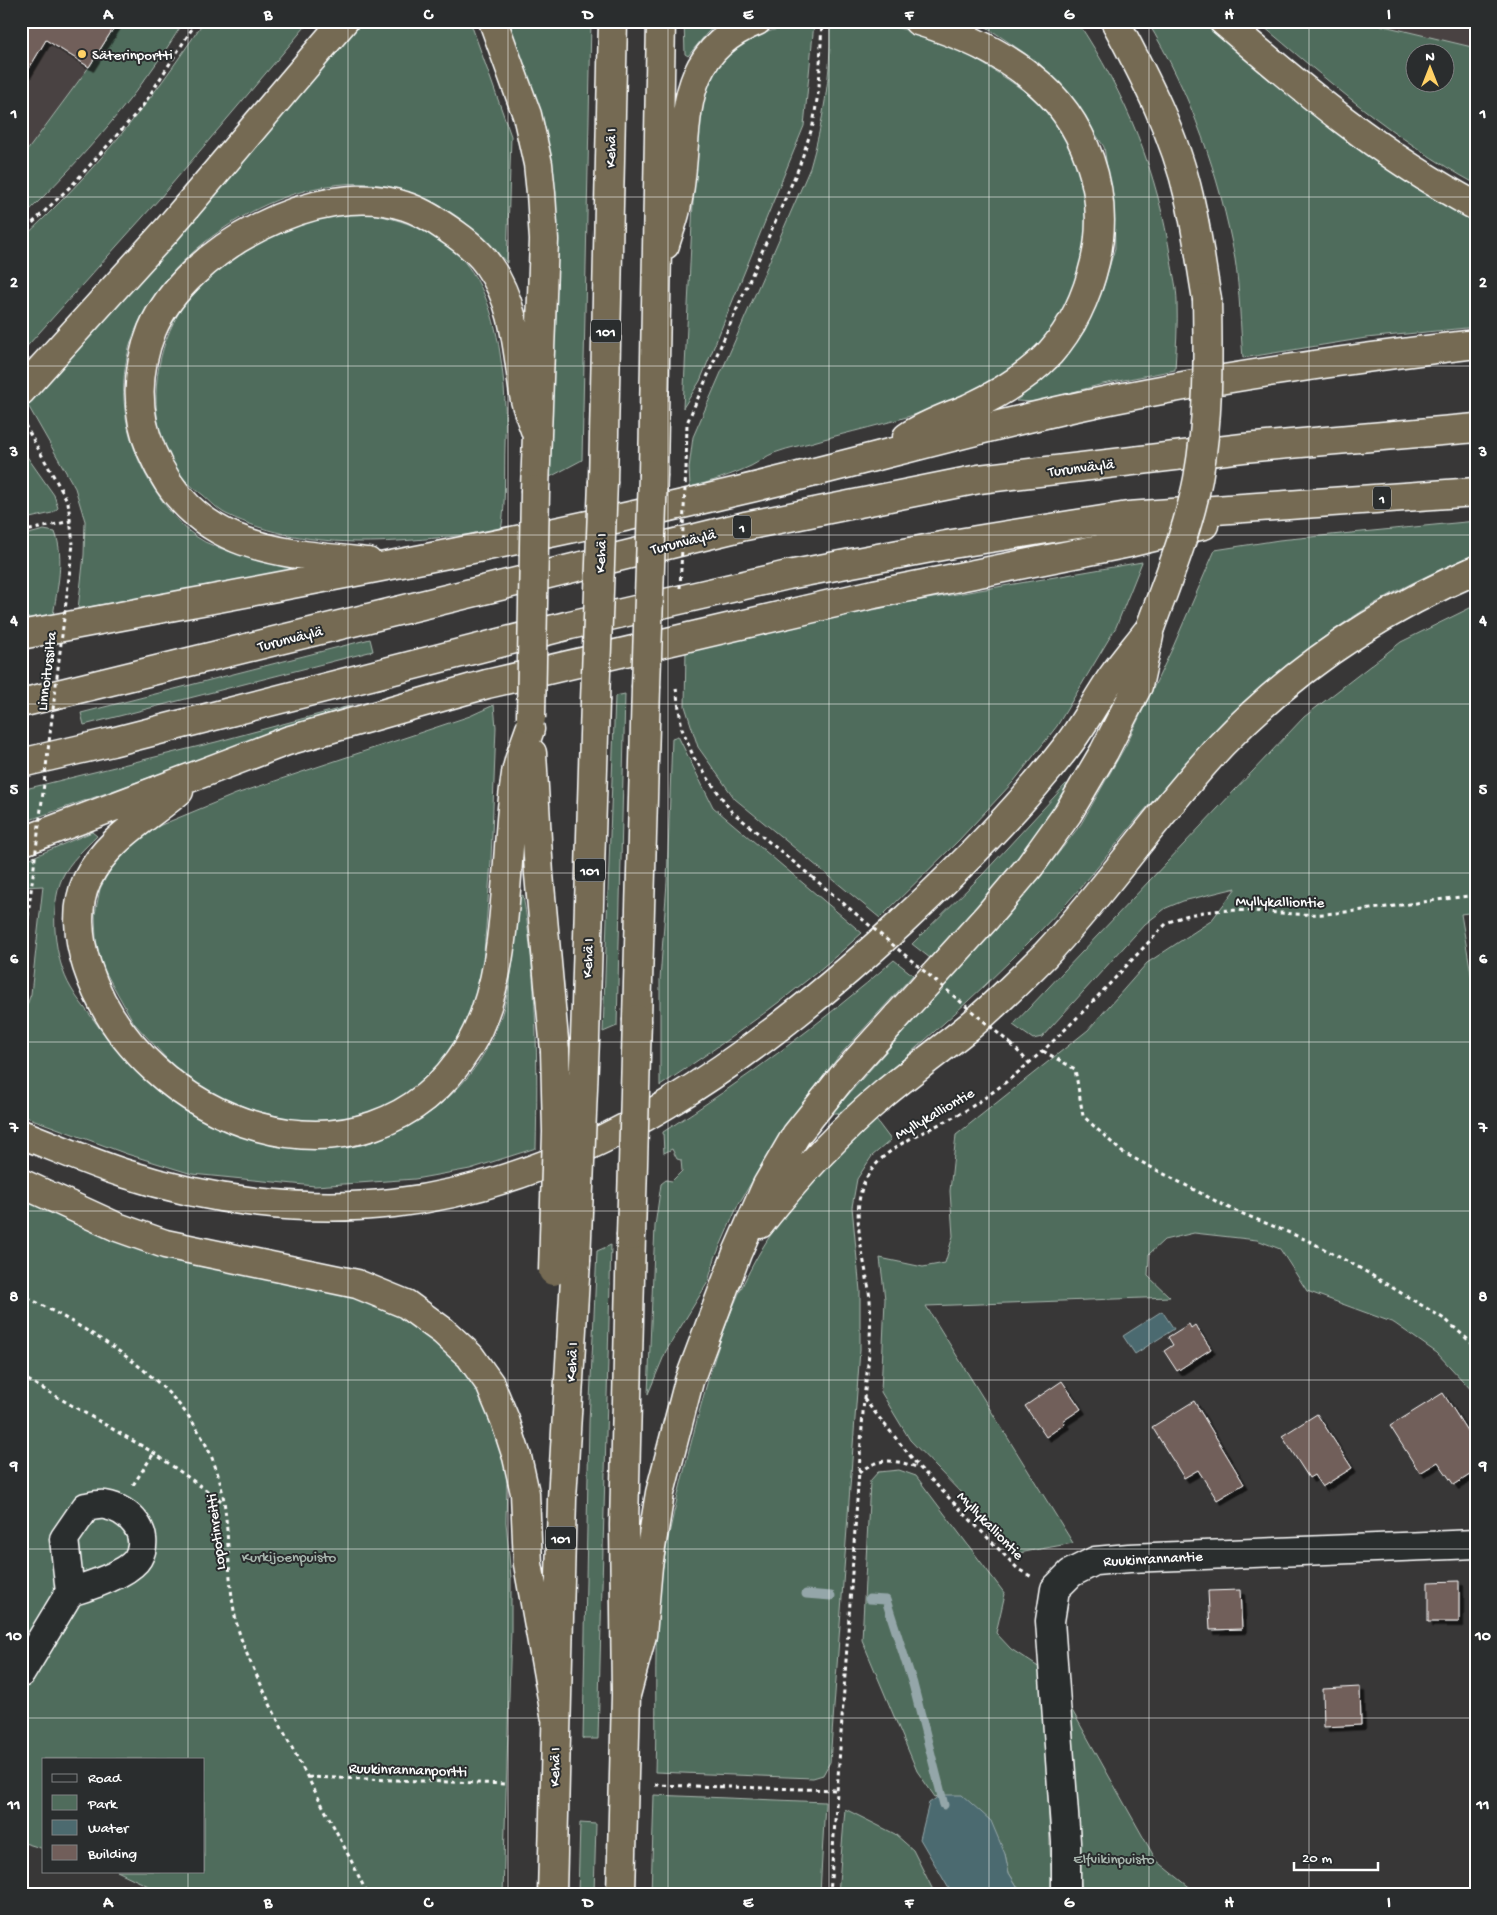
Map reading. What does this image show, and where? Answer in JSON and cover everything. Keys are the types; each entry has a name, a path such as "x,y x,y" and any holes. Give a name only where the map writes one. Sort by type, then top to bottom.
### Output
{"highway":[{"path":"310,61 338,21"},
{"path":"21,391 167,230 344,21"},
{"path":"493,21 527,115 540,183 544,240 530,724 539,874 555,1051 564,1266"},
{"name":"Kehä I","path":"552,1894 555,1715 562,1498 571,1362 564,1266 585,1039 594,701 603,480 613,21"},
{"path":"621,1894 626,1695 624,1525 653,474 655,275 661,21"},
{"path":"655,275 678,204 689,100 698,73 712,52 728,37 757,21"},
{"path":"878,455 919,429 970,407 1015,383 1050,352 1074,320 1090,284 1098,246 1100,208 1094,172 1079,136 1061,107 1031,76 988,49 943,29 918,21"},
{"path":"1223,21 1349,124 1399,160 1476,206"},
{"path":"626,1695 642,1635 648,1566 660,1493 689,1381 737,1253 766,1185 796,1135 863,1054 987,917 1030,866 1068,813 1104,752 1138,686 1150,628 1174,563 1198,479 1206,419 1208,360 1207,299 1189,196 1174,146 1146,81 1115,26"},
{"path":"402,565 289,554 254,545 226,534 200,518 178,499 159,469 143,431 138,396 143,358 153,328 171,300 214,254 251,231 290,212 330,203 370,200 404,206 434,220 464,240 488,264 508,301 517,338 524,398 537,436"},
{"path":"21,635 402,565 738,491 1071,408 1239,375 1349,358 1476,344"},
{"name":"Turunväylä","path":"21,703 745,526 979,479 1243,448 1476,428"},
{"name":"1","path":"21,763 570,625 788,575 952,544 1128,516 1476,492"},
{"path":"21,842 286,741 487,684 874,594 1128,543 1289,506"},
{"path":"737,1253 787,1190 827,1148 884,1094 972,1024 1045,955 1108,883 1160,817 1222,744 1313,663 1353,635 1390,612 1476,570"},
{"path":"21,1134 124,1173 185,1190 253,1201 318,1206 392,1203 459,1192 521,1174 598,1141 682,1095 738,1057 864,957 936,890 1012,811 1069,744 1112,677 1150,628"},
{"path":"200,774 113,842 86,882 80,904 79,928 83,955 92,983 118,1029 138,1053 165,1078 204,1104 241,1121 300,1135 356,1132 380,1124 430,1094 451,1073 470,1046 482,1020 491,993 498,956 516,772 530,724"},
{"path":"21,1183 117,1226 165,1244 357,1284 406,1304 442,1331 470,1356 490,1384 505,1420 526,1493 528,1564 555,1715"}],"street":[{"path":"21,1673 70,1592 64,1538 86,1507 104,1505 120,1510 138,1524 143,1542 138,1559 107,1580 70,1592"},
{"name":"Ruukinrannantie","path":"1055,1589 1071,1572 1095,1561 1476,1544"},
{"path":"1055,1589 1050,1621 1066,1842 1066,1894"}],"path":[{"path":"21,234 74,183 142,107 197,21"},
{"path":"679,594 687,423 799,167 813,125 819,88 822,21"},
{"name":"Linnoitussilta","path":"21,418 68,502 72,521 73,544 21,968"},
{"path":"21,532 72,521"},
{"path":"675,681 682,729 694,758 731,811 1011,1044 1030,1064"},
{"name":"Myllykalliontie","path":"1055,1589 1018,1569 920,1468 864,1398 869,1356 870,1302 858,1211 862,1188 867,1177 897,1147 970,1107 1030,1064 1166,923 1181,916 1212,910 1323,914 1476,896"},
{"path":"1043,1050 1074,1069 1083,1116 1122,1152 1231,1209 1307,1240 1358,1267 1446,1320 1476,1348"},
{"name":"Lopotinreitti","path":"21,1294 82,1326 125,1356 171,1393 189,1414 210,1448 218,1470 224,1502 239,1632 269,1702 327,1812 367,1894"},
{"path":"21,1376 154,1453 224,1502"},
{"path":"830,1894 864,1398"},
{"path":"120,1510 154,1453"},
{"path":"858,1473 866,1466 881,1460 896,1460 920,1468"},
{"name":"Ruukinrannanportti","path":"308,1777 507,1784"},
{"path":"655,1785 838,1790"}],"shaded area":[{"path":"21,21 118,21 89,67 21,159"},
{"path":"1363,21 1476,21 1476,48"}],"green space":[{"path":"118,21 184,21 149,74 109,125 21,219 21,159 89,67"},
{"path":"204,21 310,21 160,198 21,353 21,240 97,163 120,136 163,81"},
{"path":"361,21 470,21 511,136 507,263 470,226 429,200 395,188 357,183 317,188 277,200 239,219 203,243 173,272 148,304 132,339 124,374 125,410 128,428 133,446 148,479 166,506 187,530 205,542 225,550 288,566 290,570 78,609 84,555 85,521 75,488 26,402 242,164"},
{"path":"508,21 591,21 582,460 550,477 555,281 540,117 528,76"},
{"path":"684,21 721,21 707,33 688,56 685,54"},
{"path":"842,21 896,28 940,41 1007,79 1023,90 1045,110 1072,148 1084,180 1087,230 1081,275 1070,303 1054,329 1021,362 996,380 970,394 942,405 884,424 780,451 736,472 690,487 689,468 693,437 810,168 825,100 829,65 830,29"},
{"path":"975,21 1077,21 1095,49 1125,106 1158,196 1176,292 1175,370 1103,384 1035,402 1016,401 1061,363 1085,330 1103,288 1115,248 1114,214 1104,147 1071,96 1039,63"},
{"path":"1147,21 1204,21 1299,104 1347,141 1423,191 1476,221 1476,327 1366,338 1243,358 1237,271 1221,197 1202,136 1190,106 1163,49"},
{"path":"1257,21 1363,21 1451,42 1404,42 1404,92 1454,92 1454,43 1476,48 1476,184 1417,148 1336,87"},
{"path":"814,23 804,126 700,381 683,408 697,121 705,86 724,58 736,47 750,39 781,28"},
{"path":"354,211 386,217 413,226 436,238 456,253 472,272 484,294 493,321 500,353 504,387 504,510 501,531 396,541 362,542 293,536 259,527 226,514 184,480 168,461 158,422 156,385 163,348 178,314 188,299 199,286 235,256 267,237 301,224"},
{"path":"21,448 54,495 58,508 52,513 21,520"},
{"path":"1476,521 1476,554 1439,570 1379,601 1350,619 1292,662 1237,712 1186,764 1150,803 1079,890 1012,959 898,1063 839,1113 832,1113 1040,877 1081,824 1126,745 1173,647 1215,550 1279,540"},
{"path":"44,530 55,532 58,542 60,563 53,616 21,619 21,536"},
{"path":"1142,562 1116,627 1057,726 1014,781 959,840 880,918 735,799 698,747 685,706 686,649 916,601"},
{"path":"1476,605 1476,912 1461,914 1476,1003 1476,1395 1437,1353 1394,1323 1307,1291 1280,1249 1257,1240 1194,1233 1164,1240 1149,1254 1148,1276 1170,1297 926,1306 1073,1543 1019,1553 910,1440 881,1392 885,1299 880,1258 923,1267 945,1263 953,1236 950,1191 956,1135 1088,1030 1147,963 1211,921 1236,888 1183,901 1166,908 1145,924 1042,1037 1033,1039 1013,1025 1304,717 1401,642"},
{"path":"370,639 373,651 84,725 81,713"},
{"path":"625,694 617,1026 603,1032 615,696"},
{"path":"353,705 21,823 21,790 216,742"},
{"path":"494,705 496,727 491,861 481,992 468,1029 434,1078 365,1121 304,1123 249,1109 202,1089 176,1069 134,1023 102,966 96,940 95,914 100,889 110,869 123,853 138,837 161,825 236,794 470,716"},
{"path":"678,736 713,807 862,933 814,975 764,1014 660,1086 660,980 667,882 672,738"},
{"path":"1066,784 1069,785 1040,829 999,882 930,958 912,944 983,874"},
{"path":"92,832 97,836 78,855 62,878 56,904 55,934 57,949 65,976 73,992 120,1054 140,1076 163,1095 217,1125 240,1134 288,1146 336,1148 369,1143 403,1129 422,1118 454,1092 480,1060 499,1022 511,976 519,897 523,895 528,926 536,1021 536,1148 470,1169 415,1179 315,1186 192,1174 127,1154 21,1115 21,1021 31,994 43,886 21,887 21,862"},
{"path":"894,960 913,975 839,1056 802,1104 766,1158 738,1205 715,1258 708,1282 666,1351 648,1394 655,1226 661,1184 666,1180 672,1181 682,1171 681,1160 677,1159 672,1149 664,1153 663,1132 782,1050"},
{"path":"876,1120 891,1140 872,1156 857,1179 852,1207 860,1291 860,1350 830,1762 823,1775 813,1778 655,1772 657,1627 663,1569 693,1434 715,1357 744,1282 780,1221 825,1167"},
{"name":"Kurkijoenpuisto","path":"21,1195 140,1249 203,1267 340,1292 397,1313 437,1339 465,1370 484,1402 497,1438 507,1476 506,1522 511,1578 511,1630 503,1894 165,1894 119,1872 205,1872 205,1758 42,1758 42,1848 21,1842"},
{"path":"611,1245 598,1739 583,1739 589,1422 597,1251"},
{"path":"899,1470 916,1476 1005,1594 996,1633 1011,1649 1043,1670 1052,1894 1022,1894 1009,1873 1005,1854 941,1795 935,1797 917,1771 862,1640 870,1481 878,1472"},
{"name":"Elfvikinpuisto","path":"1064,1696 1156,1860 1198,1894 1082,1894"},
{"path":"654,1795 825,1802 820,1894 651,1894"},
{"path":"845,1809 895,1834 913,1850 935,1894 838,1894"},
{"path":"580,1823 596,1824 594,1894 578,1894"}],"water":[{"path":"1162,1311 1174,1329 1135,1354 1123,1336"},
{"path":"941,1795 962,1795 991,1821 1005,1854 1009,1873 1022,1894 952,1894 920,1839 929,1803"}],"building":[{"name":"Säterinportti","path":"21,21 118,21 89,67 46,40 21,82"},
{"path":"1189,1324 1191,1328 1195,1325 1211,1349 1177,1371 1164,1351 1173,1345 1168,1337"},
{"path":"1062,1381 1081,1409 1063,1421 1065,1424 1046,1437 1025,1406"},
{"path":"1443,1393 1476,1445 1476,1471 1454,1485 1438,1462 1420,1473 1390,1426"},
{"path":"1194,1401 1244,1484 1217,1500 1198,1470 1184,1478 1152,1427"},
{"path":"1317,1414 1352,1468 1322,1487 1314,1475 1309,1478 1282,1436"},
{"path":"1459,1581 1459,1622 1428,1622 1428,1582"},
{"path":"1240,1590 1242,1629 1210,1630 1208,1591"},
{"path":"1360,1687 1361,1725 1324,1727 1323,1689"}],"waterway":[{"path":"806,1594 831,1596"},
{"path":"869,1599 886,1600 913,1684 944,1805"}],"place":[{"name":"Säterinportti","path":"82,54"}]}
